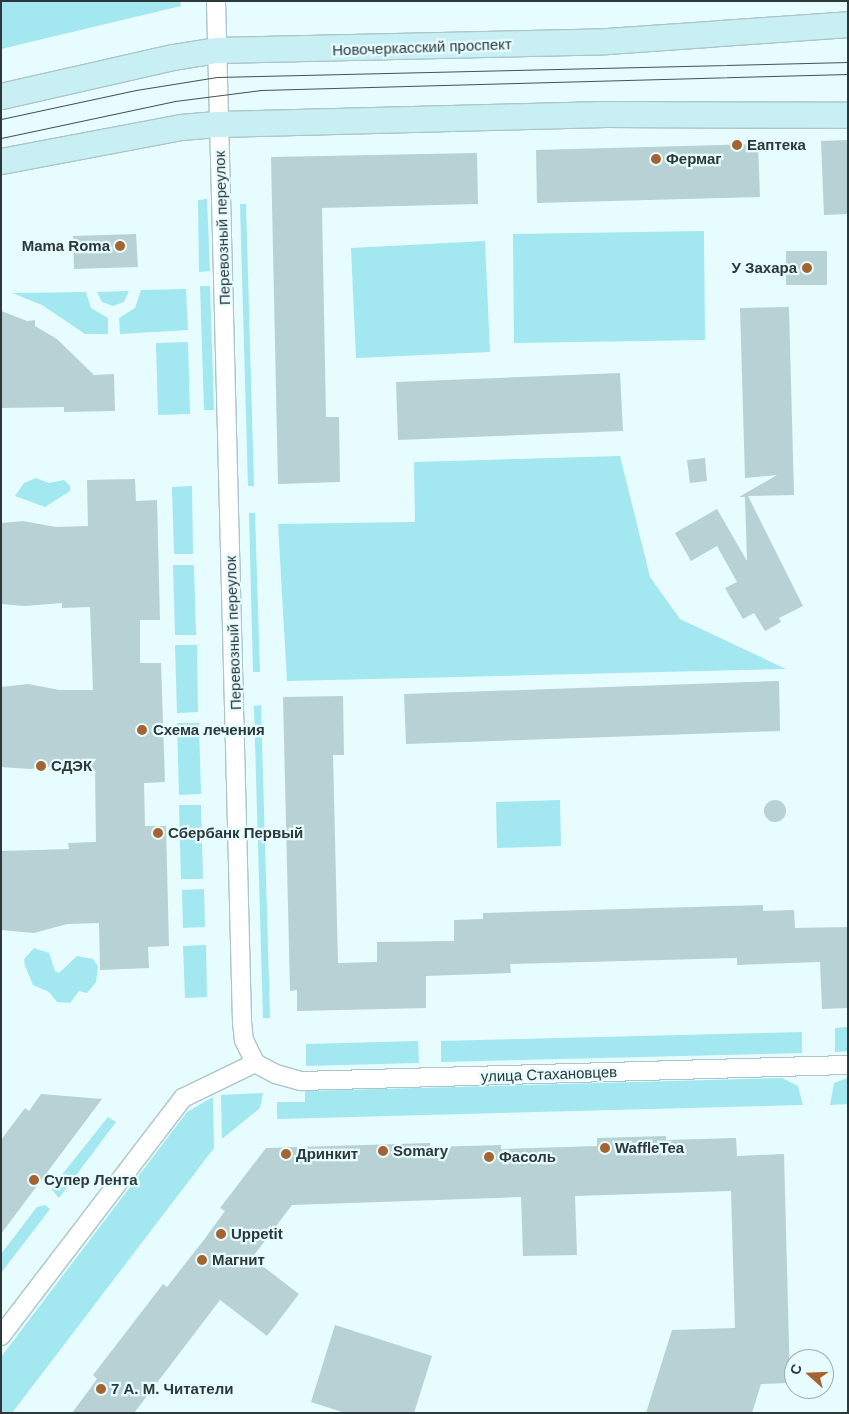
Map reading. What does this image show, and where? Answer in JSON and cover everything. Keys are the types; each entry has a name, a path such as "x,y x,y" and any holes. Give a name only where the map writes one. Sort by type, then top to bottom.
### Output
{"main road":[{"name":"Новочеркасский проспект","path":"1,96 172,57 217,50 607,42 848,24"},
{"path":"1,161 181,127 218,124 605,114 848,115"}],"street":[{"name":"Перевозный переулок","path":"216,1 242,1022 244,1040 255,1063"},
{"name":"улица Стахановцев","path":"255,1063 276,1074 301,1081 848,1065"},
{"path":"1,1336 173,1108 198,1088 255,1063"}],"shaded area":[{"path":"1,1 180,1 181,6 1,49"},
{"path":"207,199 210,271 199,272 198,200"},
{"path":"240,204 246,204 254,486 248,486"},
{"path":"704,231 705,340 514,343 513,234"},
{"path":"485,241 490,352 356,358 351,248"},
{"path":"200,286 210,286 214,410 204,410"},
{"path":"186,289 188,330 120,334 119,318 135,308 141,290"},
{"path":"129,291 124,302 113,306 102,302 97,292"},
{"path":"86,292 91,308 108,318 108,334 85,334 42,305 12,293"},
{"path":"188,342 190,414 158,415 156,343"},
{"path":"620,456 650,577 680,619 786,669 287,681 278,524 415,522 414,462"},
{"path":"36,478 49,483 64,480 70,486 70,491 45,507 15,496 24,483"},
{"path":"192,486 193,554 174,554 172,487"},
{"path":"249,513 255,513 260,672 253,672"},
{"path":"173,565 194,565 196,635 175,635"},
{"path":"175,645 197,645 198,712 177,713"},
{"path":"261,705 270,1018 263,1018 254,706"},
{"path":"177,723 199,723 201,794 179,795"},
{"path":"560,800 561,846 497,848 496,802"},
{"path":"179,805 201,805 203,879 181,879"},
{"path":"204,889 205,927 183,928 182,890"},
{"path":"206,945 207,997 185,998 183,946"},
{"path":"34,948 49,953 55,971 59,973 77,956 93,959 98,966 96,982 87,993 79,991 70,1003 57,1002 49,992 33,985 24,959"},
{"path":"848,1027 848,1051 835,1052 835,1028"},
{"path":"802,1032 802,1053 441,1062 441,1041"},
{"path":"418,1041 419,1063 306,1066 306,1044"},
{"path":"782,1078 798,1086 803,1105 277,1119 277,1102 305,1102 305,1091"},
{"path":"848,1078 848,1104 830,1105 834,1083"},
{"path":"263,1093 260,1108 222,1139 221,1095"},
{"path":"213,1097 214,1148 12,1413 1,1413 1,1357 187,1112"},
{"path":"108,1117 116,1122 59,1198 52,1190 53,1186"},
{"path":"45,1205 50,1209 1,1273 1,1254 37,1207"}],"building":[{"path":"848,140 848,214 824,215 821,141"},
{"path":"758,144 760,197 537,203 536,150"},
{"path":"477,153 478,204 322,208 326,417 339,417 340,482 278,484 271,157"},
{"path":"136,234 138,267 74,269 73,236"},
{"path":"786,251 827,251 827,285 786,285"},
{"path":"789,307 794,495 748,496 803,606 779,618 781,622 765,631 754,613 743,619 725,588 737,582 717,546 691,561 675,533 717,509 747,561 745,497 739,497 777,475 745,478 740,308"},
{"path":"1,311 27,321 35,320 35,326 57,339 94,375 114,374 115,411 64,412 64,407 1,408"},
{"path":"620,373 623,431 398,440 396,382"},
{"path":"705,458 707,481 690,483 687,460"},
{"path":"135,479 136,501 157,500 160,620 140,620 140,663 161,663 165,782 144,783 145,826 166,826 169,946 148,947 149,968 100,970 99,923 67,924 34,933 1,930 1,851 69,849 68,843 96,842 95,770 67,771 66,765 30,769 1,767 1,687 28,684 60,690 93,690 90,607 62,608 62,603 25,606 1,604 1,523 23,521 56,527 88,526 87,480"},
{"path":"779,681 780,731 406,744 404,694"},
{"path":"343,696 344,755 333,755 338,963 377,962 377,942 454,941 454,920 483,919 483,913 763,905 763,911 794,910 795,928 848,927 848,1008 822,1009 820,962 737,965 737,958 510,964 511,973 426,976 426,1008 297,1011 297,990 290,991 283,697"},
{"path":"775,800 783,803 786,811 783,819 775,822 767,819 764,811 767,803"},
{"path":"41,1094 102,1099 1,1234 1,1140 25,1108 29,1111"},
{"path":"666,1136 666,1140 736,1138 737,1156 784,1154 789,1349 784,1349 784,1383 761,1384 752,1413 646,1413 672,1330 735,1328 731,1191 575,1196 577,1255 523,1256 521,1197 292,1205 252,1258 299,1294 267,1336 220,1300 134,1413 72,1413 97,1379 93,1375 163,1284 167,1287 203,1241 225,1211 220,1208 266,1148 430,1143 430,1147 501,1145 501,1149 597,1146 597,1138"},
{"path":"335,1325 432,1356 414,1413 345,1413 311,1402"}],"tram line":[{"path":"1,119 136,90 217,77 848,62"},
{"path":"1,138 175,101 261,90 848,74"}],"place":[{"name":"Еаптека","path":"737,145"},
{"name":"Фермаг","path":"656,159"},
{"name":"Mama Roma","path":"120,246"},
{"name":"У Захара","path":"807,268"},
{"name":"Схема лечения","path":"142,730"},
{"name":"СДЭК","path":"41,766"},
{"name":"Сбербанк Первый","path":"158,833"},
{"name":"WaffleTea","path":"605,1148"},
{"name":"Somary","path":"383,1151"},
{"name":"Дринкит","path":"286,1154"},
{"name":"Фасоль","path":"489,1157"},
{"name":"Супер Лента","path":"34,1180"},
{"name":"Uppetit","path":"221,1234"},
{"name":"Магнит","path":"202,1260"},
{"name":"7 А. М. Читатели","path":"101,1389"}]}
